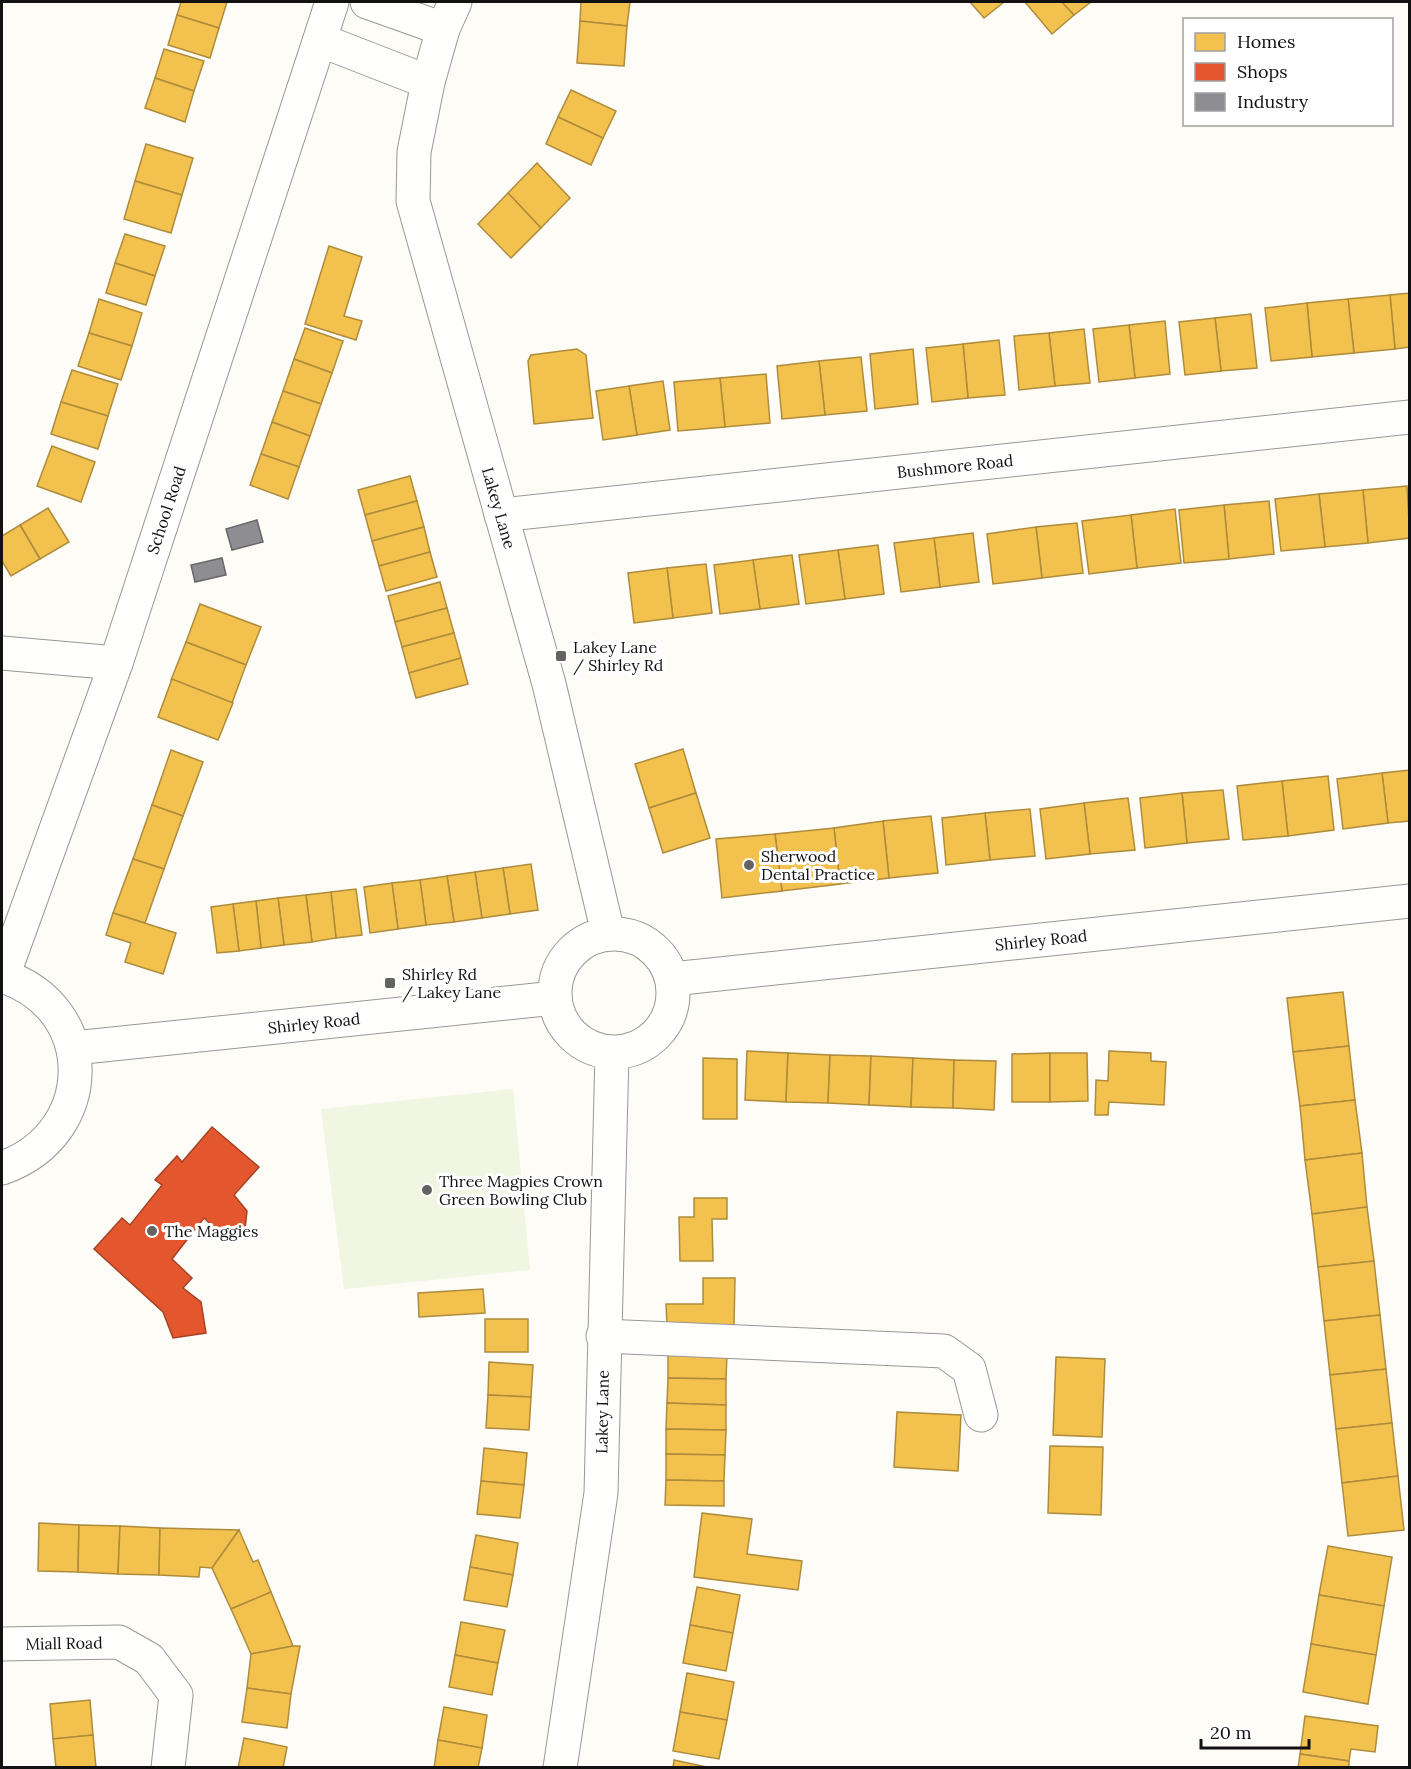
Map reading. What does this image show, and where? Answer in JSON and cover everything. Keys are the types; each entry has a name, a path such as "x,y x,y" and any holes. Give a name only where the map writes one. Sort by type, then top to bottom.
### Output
{"street":[{"path":"332,2 320,40 428,82"},
{"name":"Lakey Lane","path":"367,2 449,15 428,82 414,152 413,201 549,684 608,933"},
{"name":"School Road","path":"2,976 116,663 320,40"},
{"name":"Bushmore Road","path":"501,515 1410,417"},
{"path":"2,653 116,663"},
{"name":"Shirley Road","path":"672,979 1410,901"},
{"path":"608,933 633,937 655,950 665,963 672,979 673,997 670,1015 660,1031 646,1043 630,1051 612,1053 594,1050 579,1042 567,1030 559,1015 555,998 556,980 563,963 574,948 608,933"},
{"path":"2,976 29,987 57,1012 74,1048 73,1098 63,1122 43,1146 18,1162 2,1168"},
{"name":"Shirley Road","path":"74,1048 555,998"},
{"name":"Lakey Lane","path":"560,1767 601,1493 603,1336 612,1053"},
{"path":"603,1336 944,1351 969,1369 981,1415"},
{"name":"Miall Road","path":"2,1644 119,1642 149,1659 176,1695 168,1767"}],"green space":[{"name":"Three Magpies Crown Green Bowling Club","path":"513,1089 530,1270 344,1289 321,1109"}],"building: Homes":[{"path":"181,2 227,2 219,28 177,15"},
{"path":"581,2 630,2 627,26 580,21"},
{"path":"970,2 1004,2 984,18"},
{"path":"1025,2 1062,2 1074,15 1052,34"},
{"path":"1062,2 1091,2 1074,15"},
{"path":"177,15 219,28 210,58 168,45"},
{"path":"580,21 627,26 624,66 577,63"},
{"path":"164,49 204,61 194,91 155,78"},
{"path":"155,78 194,91 185,122 145,108"},
{"path":"571,90 616,111 603,138 558,117"},
{"path":"558,117 603,138 591,165 546,144"},
{"path":"146,144 193,158 182,195 135,181"},
{"path":"537,163 570,198 541,228 508,193"},
{"path":"135,181 182,195 171,233 124,219"},
{"path":"508,193 541,228 511,258 478,224"},
{"path":"125,234 165,246 155,276 115,263"},
{"path":"329,246 362,257 344,316 362,321 356,340 305,324"},
{"path":"115,263 155,276 146,305 106,293"},
{"path":"1410,293 1410,347 1395,349 1390,295"},
{"path":"1390,295 1395,349 1354,353 1348,299"},
{"path":"99,299 142,313 132,346 89,333"},
{"path":"1348,299 1354,353 1312,357 1307,303"},
{"path":"1307,303 1312,357 1271,361 1265,308"},
{"path":"1251,314 1257,368 1221,371 1215,318"},
{"path":"1215,318 1221,371 1185,375 1179,322"},
{"path":"1165,321 1170,374 1135,378 1129,325"},
{"path":"1129,325 1135,378 1099,382 1093,329"},
{"path":"305,328 343,341 332,373 294,359"},
{"path":"1084,329 1090,383 1055,386 1049,333"},
{"path":"89,333 132,346 121,380 78,366"},
{"path":"1049,333 1055,386 1019,390 1014,336"},
{"path":"999,340 1005,395 968,398 963,344"},
{"path":"963,344 968,398 932,402 926,348"},
{"path":"577,349 586,355 593,418 534,424 528,361 531,355"},
{"path":"913,349 918,404 875,409 870,354"},
{"path":"861,357 867,411 825,415 819,361"},
{"path":"294,359 332,373 321,404 283,391"},
{"path":"819,361 825,415 782,419 777,366"},
{"path":"72,370 118,384 108,416 61,402"},
{"path":"766,374 770,423 725,427 720,378"},
{"path":"720,378 725,427 678,431 674,382"},
{"path":"663,381 670,430 637,435 629,386"},
{"path":"629,386 637,435 603,440 596,391"},
{"path":"283,391 321,404 310,436 272,422"},
{"path":"61,402 108,416 98,449 51,434"},
{"path":"272,422 310,436 299,467 261,454"},
{"path":"52,446 95,462 81,502 37,486"},
{"path":"261,454 299,467 288,499 250,485"},
{"path":"410,476 417,501 365,515 358,490"},
{"path":"1407,486 1410,538 1368,543 1363,490"},
{"path":"1363,490 1368,543 1325,547 1319,494"},
{"path":"1319,494 1325,547 1281,551 1275,499"},
{"path":"417,501 424,527 372,541 365,515"},
{"path":"1269,501 1274,554 1229,559 1224,505"},
{"path":"1224,505 1229,559 1184,563 1179,510"},
{"path":"48,508 69,542 40,559 20,525"},
{"path":"1175,509 1181,563 1137,568 1131,515"},
{"path":"1131,515 1137,568 1089,574 1082,521"},
{"path":"1077,523 1083,573 1042,578 1036,527"},
{"path":"20,525 40,559 11,576 2,561 2,536"},
{"path":"424,527 430,552 379,566 372,541"},
{"path":"1036,527 1042,578 993,584 987,534"},
{"path":"973,533 979,582 940,587 934,538"},
{"path":"934,538 940,587 901,592 894,543"},
{"path":"878,545 884,594 845,599 838,550"},
{"path":"838,550 845,599 806,604 799,555"},
{"path":"430,552 437,577 386,591 379,566"},
{"path":"792,555 799,604 760,609 753,560"},
{"path":"753,560 760,609 720,614 714,565"},
{"path":"706,564 712,613 673,618 667,568"},
{"path":"667,568 673,618 634,623 628,573"},
{"path":"440,582 447,608 395,622 388,596"},
{"path":"200,604 261,627 246,665 186,642"},
{"path":"447,608 454,633 402,647 395,622"},
{"path":"454,633 461,658 409,673 402,647"},
{"path":"186,642 246,665 232,703 171,680"},
{"path":"461,658 468,684 416,698 409,673"},
{"path":"172,679 233,703 218,740 158,717"},
{"path":"683,749 696,793 649,808 635,764"},
{"path":"171,750 203,762 183,816 152,805"},
{"path":"1410,770 1410,821 1388,823 1382,773"},
{"path":"1382,773 1388,823 1343,829 1337,779"},
{"path":"1328,776 1334,830 1288,836 1282,781"},
{"path":"1282,781 1288,836 1243,840 1237,786"},
{"path":"1223,790 1229,839 1187,843 1182,793"},
{"path":"696,793 710,838 663,853 649,808"},
{"path":"1182,793 1187,843 1145,848 1140,798"},
{"path":"1128,798 1135,850 1090,854 1084,803"},
{"path":"1084,803 1090,854 1046,859 1040,809"},
{"path":"152,805 183,816 164,869 133,859"},
{"path":"1030,809 1035,856 990,860 985,813"},
{"path":"985,813 990,860 946,865 942,818"},
{"path":"931,816 938,873 889,878 883,821"},
{"path":"883,821 889,878 840,884 834,828"},
{"path":"834,828 840,884 782,891 775,834"},
{"name":"Sherwood Dental Practice","path":"775,834 782,891 722,898 716,839"},
{"path":"133,859 164,869 145,923 113,913"},
{"path":"531,864 538,910 510,914 503,868"},
{"path":"503,868 510,914 482,918 475,872"},
{"path":"475,872 482,918 454,922 447,876"},
{"path":"447,876 454,922 426,925 420,880"},
{"path":"420,880 426,925 398,929 392,883"},
{"path":"392,883 398,929 370,933 364,887"},
{"path":"356,889 362,935 336,938 331,892"},
{"path":"331,892 336,938 312,942 306,895"},
{"path":"306,895 312,942 284,945 278,898"},
{"path":"278,898 284,945 261,948 256,901"},
{"path":"256,901 261,948 239,951 233,904"},
{"path":"233,904 239,951 217,953 211,907"},
{"path":"113,913 176,933 163,974 125,962 131,943 106,935"},
{"path":"1343,992 1349,1046 1293,1052 1287,998"},
{"path":"1349,1046 1355,1100 1300,1106 1293,1052"},
{"path":"747,1051 788,1053 786,1102 745,1100"},
{"path":"1109,1051 1151,1053 1151,1061 1166,1062 1164,1105 1109,1102 1108,1115 1095,1115 1096,1080 1108,1081"},
{"path":"788,1053 830,1055 828,1103 786,1102"},
{"path":"1050,1053 1050,1102 1012,1102 1012,1054"},
{"path":"1050,1053 1087,1053 1088,1101 1050,1102"},
{"path":"830,1055 871,1056 869,1105 828,1103"},
{"path":"871,1056 913,1058 911,1107 869,1105"},
{"path":"703,1058 737,1059 737,1119 703,1119"},
{"path":"913,1058 954,1060 953,1108 911,1107"},
{"path":"954,1060 996,1061 994,1110 953,1108"},
{"path":"1355,1100 1362,1153 1305,1160 1300,1106"},
{"path":"1362,1153 1367,1207 1312,1214 1305,1160"},
{"path":"694,1198 727,1198 727,1219 712,1219 713,1261 680,1261 679,1217 694,1217"},
{"path":"1367,1207 1374,1261 1318,1267 1312,1214"},
{"path":"1374,1261 1380,1315 1324,1321 1318,1267"},
{"path":"703,1278 735,1278 734,1326 667,1325 666,1304 703,1304"},
{"path":"483,1289 485,1313 419,1317 418,1293"},
{"path":"1380,1315 1386,1369 1330,1375 1324,1321"},
{"path":"485,1319 528,1319 528,1352 485,1352"},
{"path":"668,1353 727,1354 726,1379 668,1378"},
{"path":"1056,1357 1105,1359 1102,1437 1053,1435"},
{"path":"489,1362 533,1365 531,1397 488,1395"},
{"path":"1386,1369 1392,1423 1336,1429 1330,1375"},
{"path":"668,1378 726,1379 726,1405 667,1403"},
{"path":"488,1395 531,1397 529,1430 486,1428"},
{"path":"667,1403 726,1405 726,1430 666,1429"},
{"path":"897,1412 961,1415 958,1471 894,1467"},
{"path":"1392,1423 1398,1476 1342,1483 1336,1429"},
{"path":"666,1429 726,1430 725,1455 666,1454"},
{"path":"1050,1446 1103,1447 1101,1515 1048,1513"},
{"path":"484,1448 527,1453 524,1485 481,1481"},
{"path":"666,1454 725,1455 724,1481 666,1480"},
{"path":"1398,1476 1404,1530 1348,1536 1342,1483"},
{"path":"666,1480 724,1481 724,1506 665,1505"},
{"path":"481,1481 524,1485 520,1518 477,1514"},
{"path":"702,1513 752,1519 747,1554 802,1561 798,1590 694,1577"},
{"path":"39,1523 79,1525 78,1572 38,1571"},
{"path":"79,1525 120,1526 118,1574 78,1572"},
{"path":"120,1526 160,1528 159,1575 118,1574"},
{"path":"160,1528 239,1530 212,1568 200,1567 199,1577 159,1575"},
{"path":"239,1530 253,1562 258,1560 271,1592 231,1609 212,1568"},
{"path":"476,1535 518,1543 513,1575 470,1567"},
{"path":"1328,1546 1392,1557 1384,1606 1319,1595"},
{"path":"470,1567 513,1575 507,1607 464,1600"},
{"path":"697,1587 740,1595 733,1633 690,1625"},
{"path":"271,1592 293,1646 251,1654 231,1609"},
{"path":"1319,1595 1384,1606 1376,1655 1311,1644"},
{"path":"461,1622 505,1630 498,1663 455,1655"},
{"path":"690,1625 733,1633 726,1671 683,1663"},
{"path":"1311,1644 1376,1655 1368,1704 1303,1692"},
{"path":"300,1646 291,1694 247,1688 251,1654"},
{"path":"455,1655 498,1663 492,1695 449,1687"},
{"path":"687,1673 734,1682 727,1720 680,1712"},
{"path":"247,1688 291,1694 287,1728 242,1722"},
{"path":"90,1700 93,1735 53,1739 50,1704"},
{"path":"444,1707 487,1715 482,1748 438,1740"},
{"path":"680,1712 727,1720 719,1759 673,1751"},
{"path":"1305,1716 1378,1726 1375,1752 1351,1749 1349,1761 1300,1754"},
{"path":"93,1735 96,1768 56,1768 53,1739"},
{"path":"244,1738 287,1747 283,1768 238,1768"},
{"path":"438,1740 482,1748 478,1768 434,1768"},
{"path":"1300,1754 1349,1761 1349,1768 1298,1768"},
{"path":"674,1760 711,1768 673,1768"}],"building: Shops":[{"name":"The Maggies","path":"212,1127 259,1167 234,1195 247,1211 245,1229 239,1234 222,1235 204,1218 172,1259 192,1278 183,1288 201,1302 206,1333 173,1338 163,1312 94,1249 122,1218 130,1225 162,1185 155,1180 177,1156 182,1162"}],"building: Industry":[{"path":"257,520 263,542 232,550 226,529"},
{"path":"222,558 226,575 195,582 191,565"}],"place":[{"name":"Lakey Lane / Shirley Rd","path":"561,656"},
{"name":"Sherwood Dental Practice","path":"749,865"},
{"name":"Shirley Rd / Lakey Lane","path":"390,983"},
{"name":"Three Magpies Crown Green Bowling Club","path":"427,1190"},
{"name":"The Maggies","path":"152,1231"}]}
